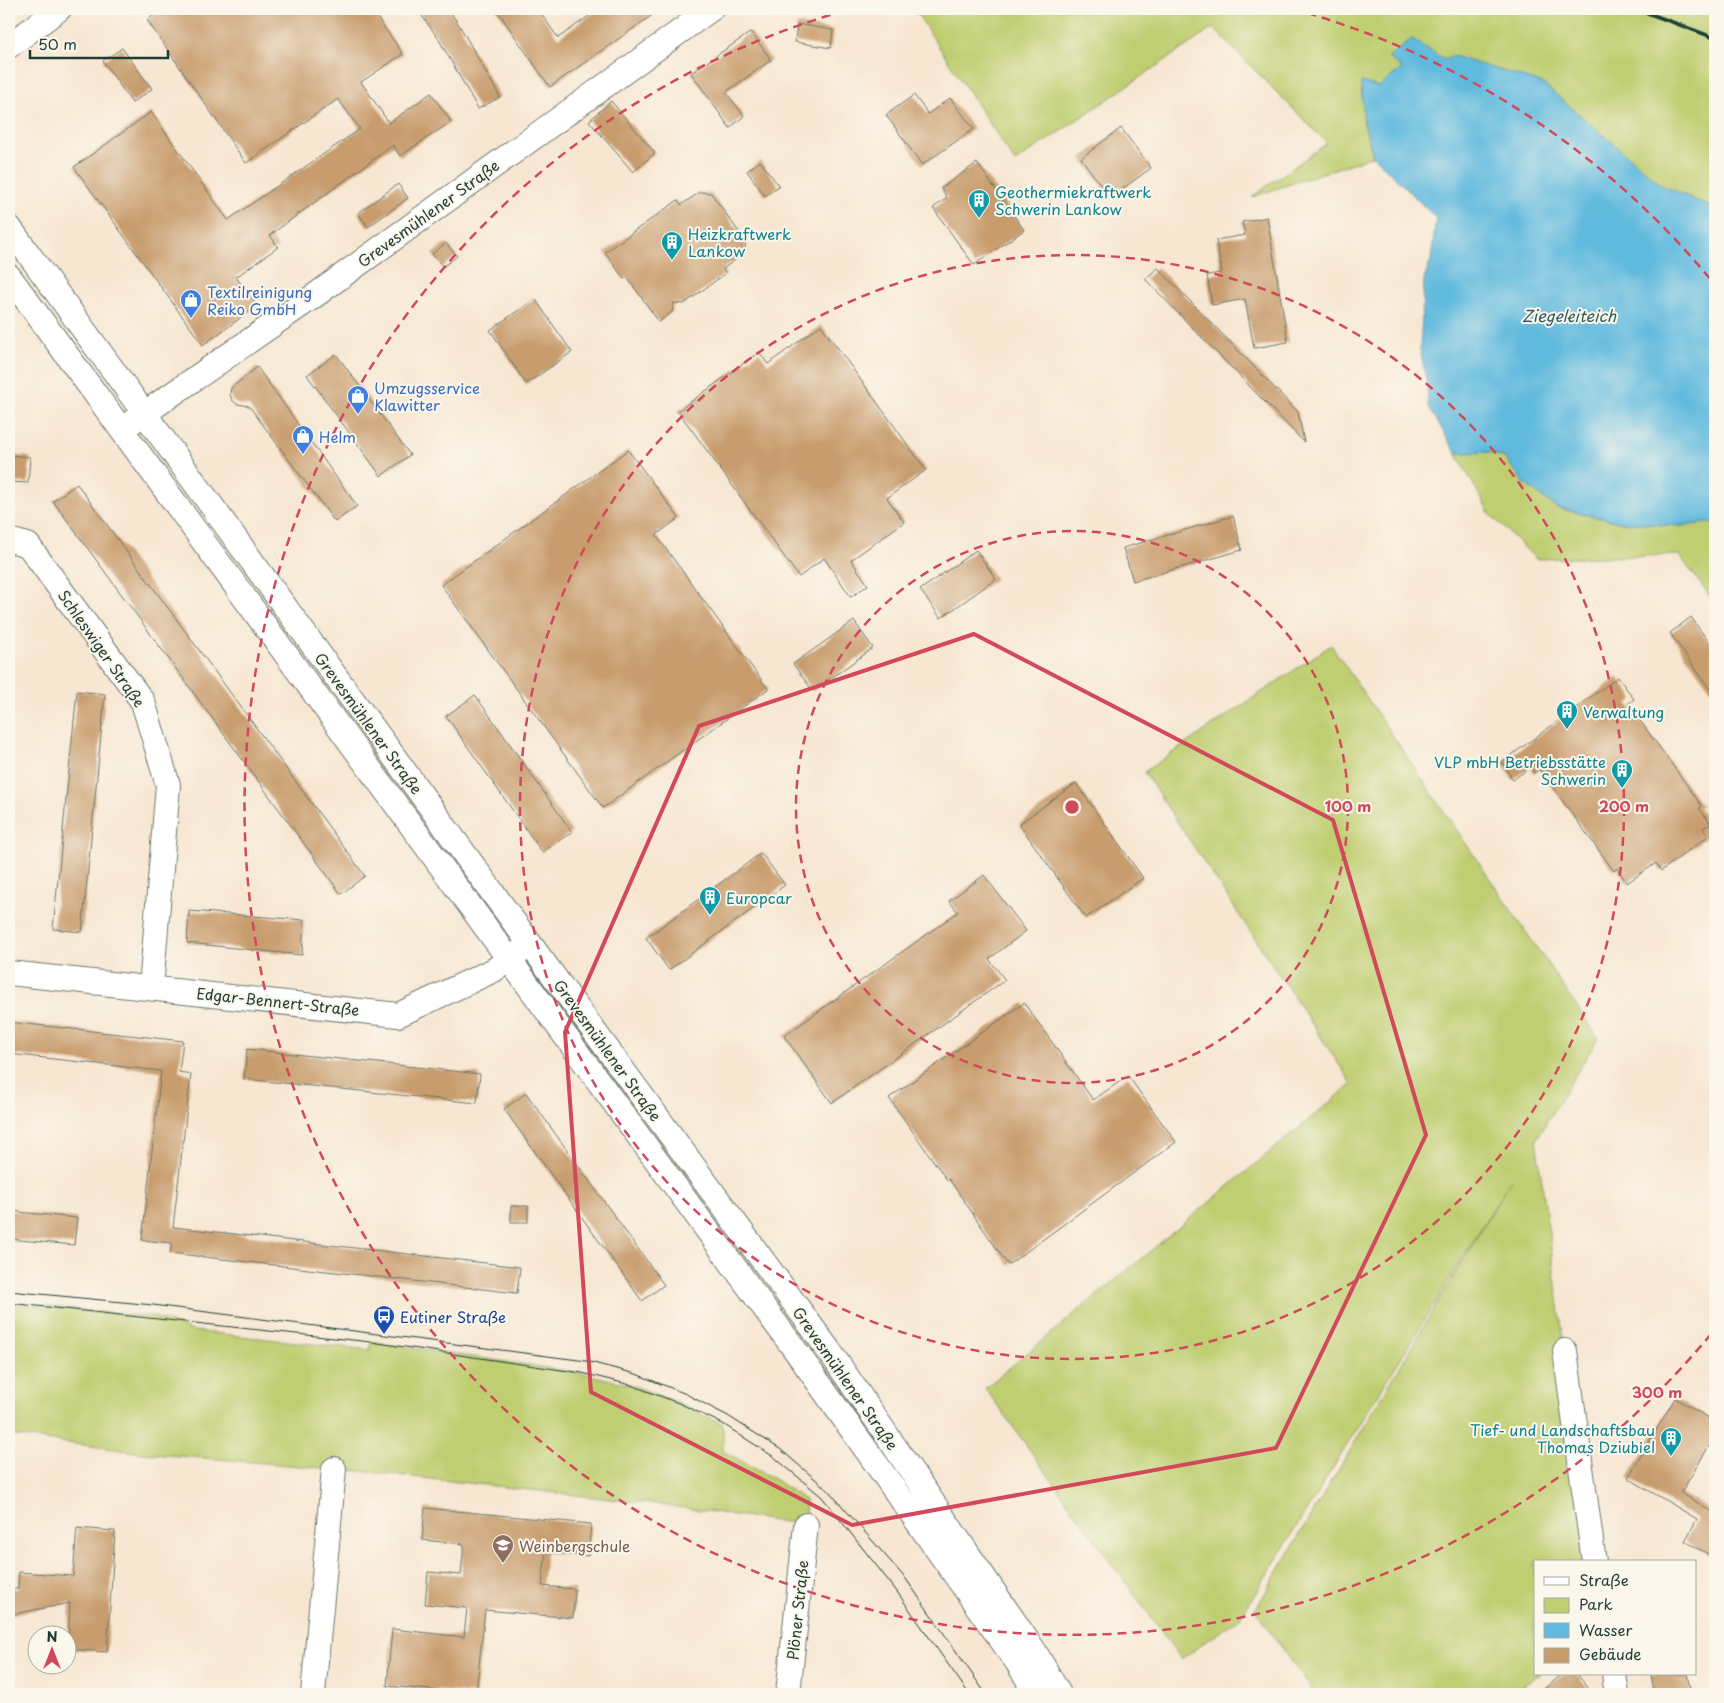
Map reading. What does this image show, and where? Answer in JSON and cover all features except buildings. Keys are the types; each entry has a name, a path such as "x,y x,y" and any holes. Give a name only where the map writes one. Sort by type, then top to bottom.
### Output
{"street":[{"path":"9,46 59,9"},
{"name":"Grevesmühlener Straße","path":"120,430 317,294 711,9"},
{"name":"Grevesmühlener Straße","path":"9,227 530,944 828,1349 1034,1652 1059,1694"},
{"name":"Grevesmühlener Straße","path":"9,276 801,1358 1017,1662 1037,1694"},
{"name":"Schleswiger Straße","path":"9,540 28,545 143,702 168,784 151,988"},
{"name":"Edgar-Bennert-Straße","path":"9,973 398,1015 494,970 530,944"},
{"path":"1564,1351 1594,1560"},
{"path":"313,1694 334,1469"},
{"name":"Plöner Straße","path":"788,1694 806,1525"},
{"path":"1614,1676 1617,1694"}],"highlighted area":[{"path":"974,634 1333,820 1426,1135 1276,1448 852,1525 591,1392 565,1032 699,726"}],"green space":[{"path":"1017,9 1710,9 1715,11 1715,209 1662,185 1542,83 1445,60 1412,39 1388,58 1403,68 1379,87 1361,82 1364,123 1373,156 1252,197 1327,143 1213,28 1015,162 916,12"},
{"path":"1490,452 1505,458 1524,483 1557,508 1619,522 1681,526 1715,522 1715,603 1679,555 1536,559 1490,514 1456,453"},
{"path":"1331,645 1598,1038 1536,1139 1594,1560 1534,1560 1534,1676 1537,1676 1511,1694 1315,1694 1255,1610 1511,1180 1240,1618 1181,1659 985,1388 1352,1084 1144,772"},
{"path":"9,1303 154,1317 193,1331 370,1350 371,1342 582,1373 631,1385 681,1404 723,1424 723,1451 774,1479 805,1500 806,1525 656,1504 360,1471 143,1453 9,1435"}],"water":[{"name":"Ziegeleiteich","path":"1412,39 1445,60 1453,56 1542,83 1662,185 1715,209 1715,522 1681,526 1619,522 1557,508 1524,483 1505,458 1489,452 1456,453 1428,406 1427,383 1420,350 1424,280 1431,260 1436,218 1373,156 1364,123 1361,82 1379,87 1402,68 1388,58"}],"tram line":[{"path":"9,1291 153,1305 586,1361 636,1374 686,1394 728,1416 780,1449 828,1490 906,1579 986,1694"},
{"path":"9,1303 371,1342 582,1373 631,1385 681,1404 723,1424 774,1457 822,1497 895,1589 969,1694"}],"railway":[{"path":"1637,9 1715,38"}],"place":[{"name":"Geothermiekraftwerk Schwerin Lankow","path":"979,219"},
{"name":"Heizkraftwerk Lankow","path":"672,261"},
{"name":"Textilreinigung Reiko GmbH","path":"191,319"},
{"name":"Umzugsservice Klawitter","path":"358,415"},
{"name":"Helm","path":"303,455"},
{"name":"Verwaltung","path":"1567,730"},
{"name":"VLP mbH Betriebsstätte Schwerin","path":"1622,789"},
{"name":"Europcar","path":"710,916"},
{"name":"Eutiner Straße","path":"384,1335"},
{"name":"Tief- und Landschaftsbau Thomas Dziubiel","path":"1671,1457"},
{"name":"Weinbergschule","path":"503,1564"}]}
